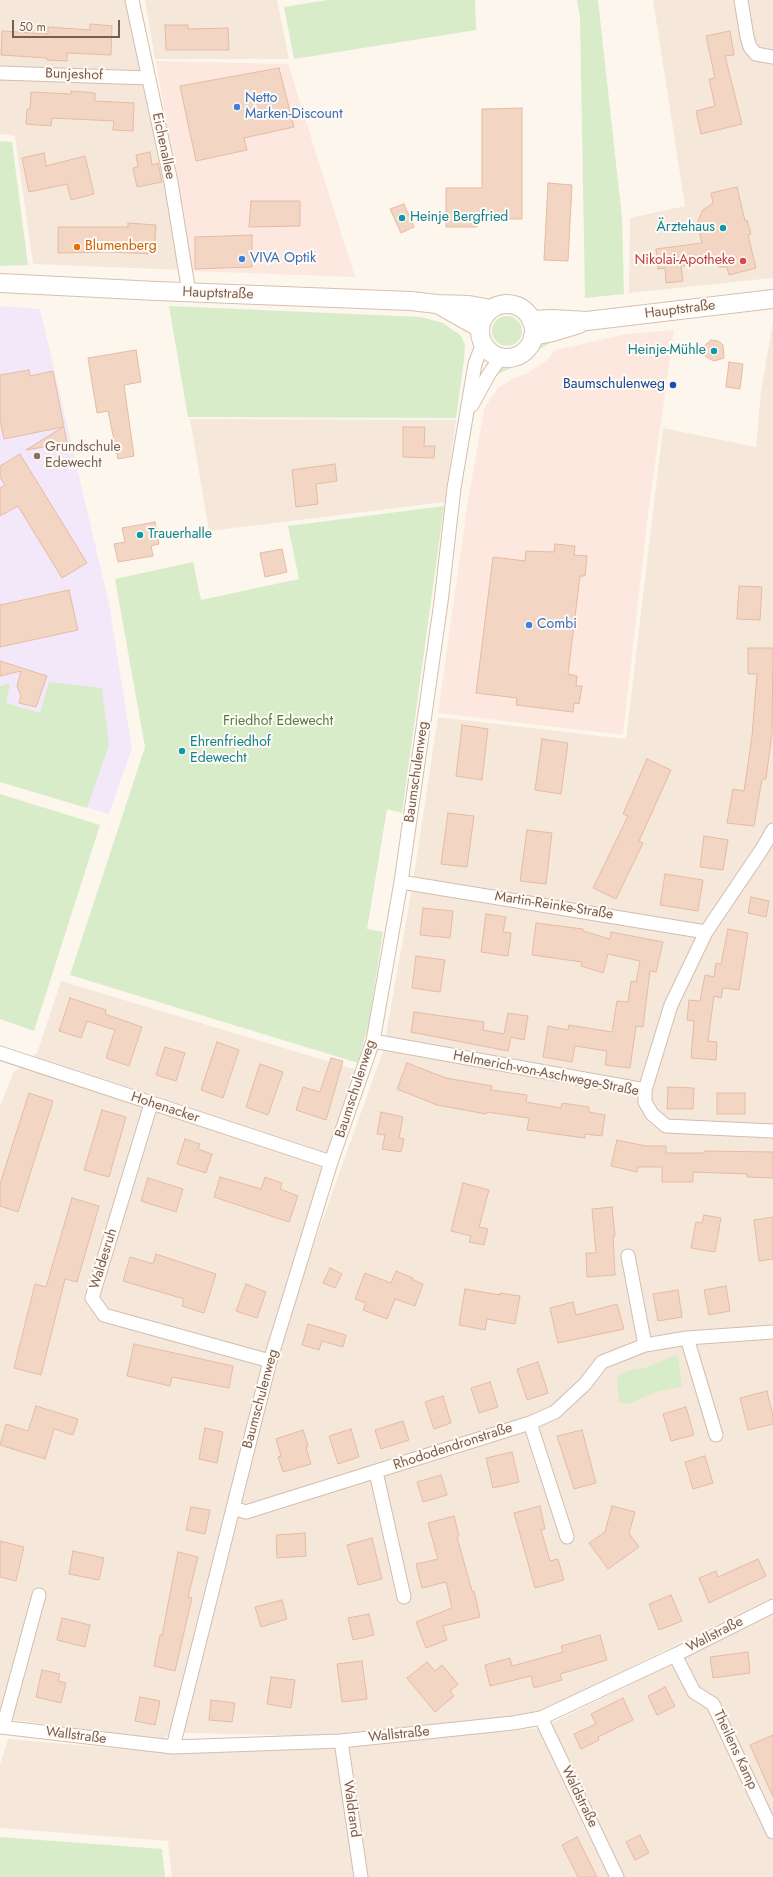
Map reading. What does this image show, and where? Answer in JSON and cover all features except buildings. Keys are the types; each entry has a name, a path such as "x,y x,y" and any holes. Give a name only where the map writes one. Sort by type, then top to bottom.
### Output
{"main road":[{"name":"Hauptstraße","path":"0,283 189,293 341,297 468,305 491,309"},
{"name":"Hauptstraße","path":"532,328 553,332 587,321 773,299"},
{"name":"Hauptstraße","path":"437,304 481,335"},
{"path":"504,304 512,305 527,313 532,328 525,351 518,356 501,357 487,350 481,335 486,314 491,309 504,304"}],"street":[{"name":"Eichenallee","path":"132,0 178,217 189,293"},
{"path":"741,0 747,38 750,47 756,54 773,57"},
{"name":"Bunjeshof","path":"0,73 149,78"},
{"name":"Baumschulenweg","path":"173,1747 270,1361 331,1162 373,1041 401,882 441,602 454,488 481,335"},
{"name":"Baumschulenweg","path":"466,416 489,374 501,357"},
{"path":"645,1090 671,1005 706,932 762,849 773,830"},
{"name":"Martin-Reinke-Straße","path":"401,882 706,932"},
{"name":"Helmerich-von-Aschwege-Straße","path":"373,1041 645,1090 645,1102 652,1114 666,1126 773,1131"},
{"name":"Hohenacker","path":"0,1053 151,1104 331,1162"},
{"name":"Waldesruh","path":"151,1104 92,1298 104,1315 270,1361"},
{"path":"628,1256 645,1345"},
{"name":"Rhododendronstraße","path":"233,1508 246,1512 530,1423 555,1412 585,1384 602,1362 645,1345 687,1338 773,1332"},
{"path":"687,1338 716,1435"},
{"name":"Rhododendronstraße","path":"530,1423 568,1537"},
{"name":"Rhododendronstraße","path":"376,1472 404,1597"},
{"path":"2,1727 39,1595"},
{"name":"Wallstraße","path":"2,1727 173,1747 341,1740 513,1723 541,1718 675,1655 773,1606"},
{"name":"Theilens Kamp","path":"675,1655 694,1692 713,1704 773,1832"},
{"name":"Waldstraße","path":"541,1718 618,1877"},
{"name":"Waldrand","path":"341,1740 361,1877"}],"shaded area":[{"path":"0,0 137,0 182,270 33,264 15,136 0,134"},
{"path":"145,0 277,0 289,59 155,59"},
{"path":"653,0 773,0 773,278 629,293 630,218 685,206"},
{"path":"156,61 288,64 355,277 190,271"},
{"name":"Grundschule Edewecht","path":"0,306 40,309 109,604 132,748 109,814 0,782"},
{"path":"773,322 773,1597 536,1714 317,1736 183,1733 269,1369 383,1051 412,888 438,717 626,739 663,428 756,447 761,391"},
{"path":"674,330 648,514 623,735 438,713 467,507 484,409 498,388 512,379 526,374 546,361 555,350 627,334"},
{"path":"190,419 456,420 445,502 209,531"},
{"path":"61,981 357,1070 320,1173 259,1375 173,1729 162,1740 0,1718 0,1106 13,1073 37,1053"},
{"path":"773,1615 773,1877 172,1877 168,1841 0,1828 0,1765 8,1739 180,1754 320,1747 541,1728"}],"green space":[{"path":"328,0 475,0 476,30 294,59 284,7"},
{"path":"577,0 598,0 622,218 624,294 585,298 580,18"},
{"path":"0,141 12,142 28,265 0,266"},
{"path":"169,306 421,317 443,323 461,336 465,345 456,418 188,417"},
{"path":"507,316 513,317 521,325 521,337 513,345 507,346 501,345 493,337 492,331 493,325 501,317"},
{"path":"550,339 551,342 540,349 527,362 497,374 496,373 505,366 519,362 528,357 541,344"},
{"name":"Friedhof Edewecht","path":"444,506 402,813 387,809 367,929 383,932 369,1022 358,1063 70,975 145,747 115,579 193,562 201,600 299,579 288,526"},
{"path":"49,682 102,688 109,745 87,808 0,782 0,686 10,683 6,703 40,713"},
{"path":"0,794 100,825 34,1031 0,1019"},
{"path":"678,1354 682,1386 653,1393 629,1404 619,1402 617,1376 633,1369 645,1368"},
{"path":"0,1837 162,1849 165,1877 0,1877"}],"place":[{"name":"Netto Marken-Discount","path":"237,107"},
{"name":"Heinje Bergfried","path":"402,218"},
{"name":"Ärztehaus","path":"723,228"},
{"name":"Blumenberg","path":"77,247"},
{"name":"VIVA Optik","path":"242,259"},
{"name":"Nikolai-Apotheke","path":"743,261"},
{"name":"Heinje-Mühle","path":"714,351"},
{"name":"Baumschulenweg","path":"673,385"},
{"name":"Grundschule Edewecht","path":"37,456"},
{"name":"Trauerhalle","path":"140,535"},
{"name":"Combi","path":"529,625"},
{"name":"Ehrenfriedhof Edewecht","path":"182,751"}]}
